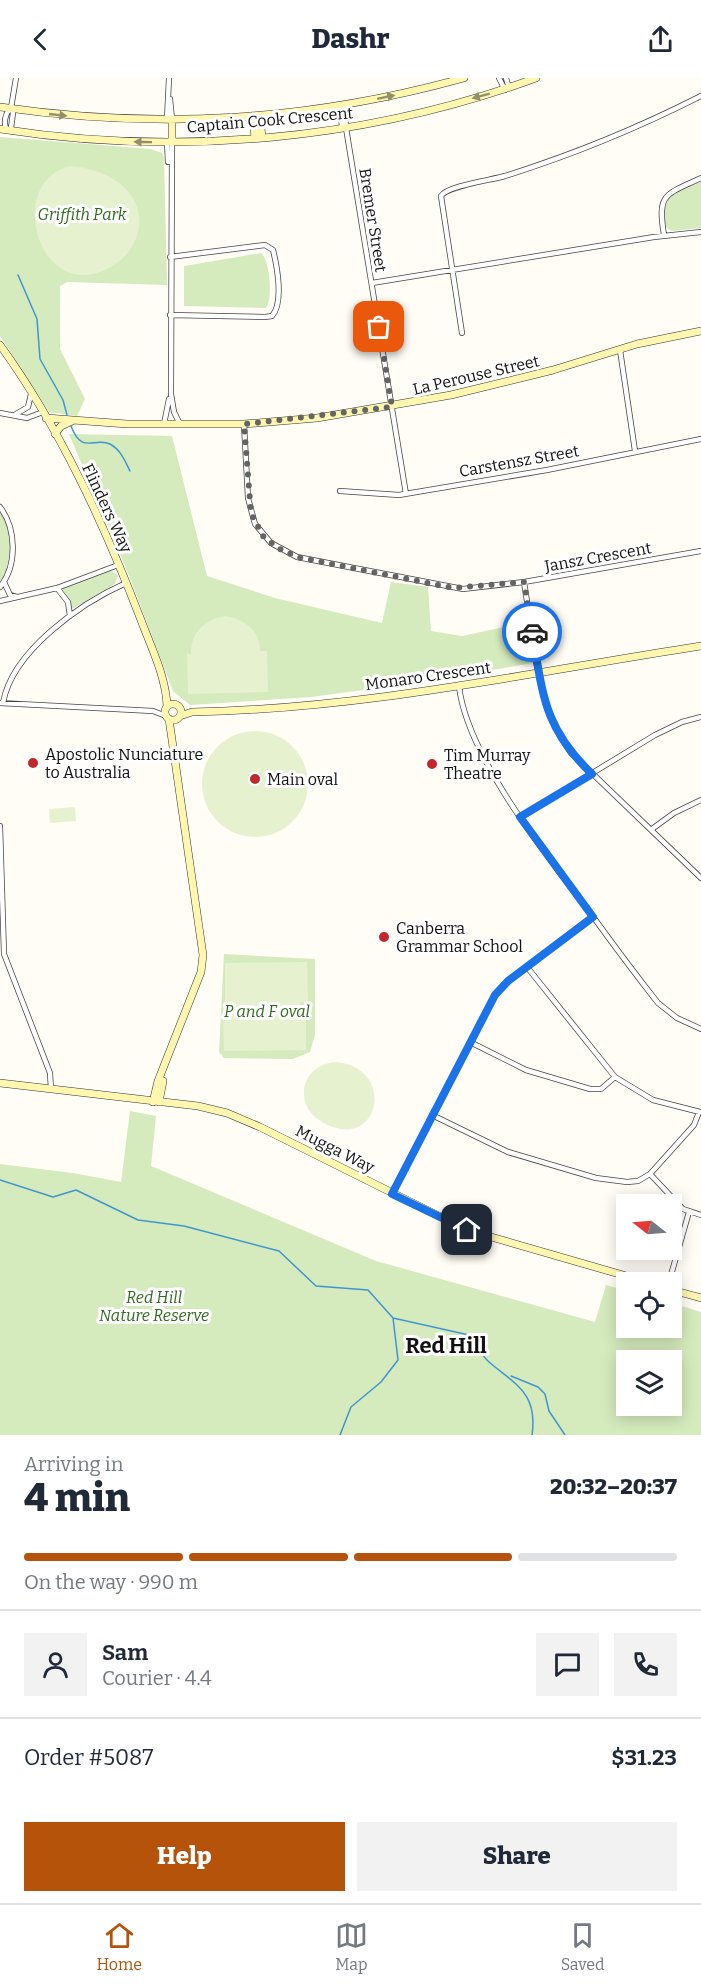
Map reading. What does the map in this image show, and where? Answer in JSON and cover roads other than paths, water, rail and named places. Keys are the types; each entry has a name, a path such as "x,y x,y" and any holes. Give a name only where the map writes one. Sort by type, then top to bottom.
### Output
{"street":[{"path":"3,130 11,128 13,113 11,108 16,78"},
{"path":"170,78 171,394 174,412 180,424"},
{"name":"Captain Cook Crescent","path":"0,107 88,117 170,119 257,117 342,107 464,78"},
{"path":"498,78 505,90 508,85 506,78"},
{"name":"Captain Cook Crescent","path":"3,130 92,140 169,142 259,138 394,120 505,90 536,78"},
{"path":"441,196 447,190 504,176 584,148 701,96"},
{"name":"Bremer Street","path":"342,107 339,111 342,125 346,128 405,494"},
{"path":"257,117 259,138"},
{"path":"664,235 660,210 666,196 701,178"},
{"path":"434,194 441,196"},
{"path":"441,196 462,333"},
{"path":"372,283 664,235 701,232"},
{"path":"170,257 261,244 269,247 275,258 278,305 272,316 265,317 170,315"},
{"name":"La Perouse Street","path":"0,413 27,418 45,415 70,421 244,424 392,407 504,383 620,350 701,331"},
{"name":"Flinders Way","path":"0,345 45,415 118,564 167,693 204,955 201,972 164,1069 156,1102"},
{"path":"620,350 635,451"},
{"path":"10,415 19,413 28,407 30,389"},
{"path":"164,424 171,394"},
{"path":"55,434 61,426 70,421"},
{"name":"Jansz Crescent","path":"244,424 251,513 263,536 278,548 297,557 453,588 524,582 701,551"},
{"name":"Carstensz Street","path":"340,491 405,494 547,470 701,439"},
{"path":"0,507 11,527 13,542 8,573 2,584 10,595 20,598"},
{"path":"0,601 57,588 118,564"},
{"path":"524,582 545,707 555,730 571,753 701,878"},
{"path":"2,703 9,683 39,643 70,616 97,597 126,583"},
{"path":"57,588 68,602 70,616"},
{"name":"Monaro Crescent","path":"2,703 153,711 286,707 459,686 701,646"},
{"path":"459,686 466,717 482,752 520,817 658,1003 677,1018 701,1029"},
{"name":"Flinders Way","path":"170,710 179,717 176,751"},
{"name":"Monaro Crescent","path":"170,710 179,717 192,711"},
{"path":"520,817 655,735 682,722 701,717"},
{"path":"652,829 674,813 701,800"},
{"path":"0,826 7,966"},
{"path":"392,1194 495,995 593,917"},
{"path":"0,932 4,925"},
{"path":"0,956 7,966 50,1073 51,1089"},
{"path":"432,1115 493,1147 596,1178 627,1182 638,1181 650,1174 694,1125 700,1112 652,1100 615,1077 528,967"},
{"path":"470,1042 523,1069 590,1089 601,1089 615,1077"},
{"name":"Mugga Way","path":"0,1083 198,1106 240,1118 474,1233 616,1273"},
{"path":"650,1174 673,1200 689,1212 701,1215"},
{"path":"672,1272 689,1212"},
{"path":"682,1293 701,1298"}],"waterway":[{"path":"18,275 37,319 40,359 63,400 67,415"},
{"path":"71,426 75,435 84,443 104,442 114,446 130,471"},
{"path":"0,1180 53,1197 76,1190 138,1220 184,1226 279,1251 316,1286 368,1290 393,1318 398,1360 381,1382 351,1407 340,1435"},
{"path":"393,1318 469,1335 486,1359 523,1391 532,1409 532,1435"},
{"path":"511,1376 538,1387 545,1394 549,1411 565,1435"}],"place":[{"name":"Apostolic Nunciature to Australia","path":"33,763"},
{"name":"Tim Murray Theatre","path":"432,764"},
{"name":"Main oval","path":"255,779"},
{"name":"Canberra Grammar School","path":"384,937"}],"district":[{"name":"Red Hill","path":"446,1345"}],"park label":[{"name":"Griffith Park","path":"82,214"},
{"name":"P and F oval","path":"267,1011"},
{"name":"Red Hill Nature Reserve","path":"154,1306"}]}
